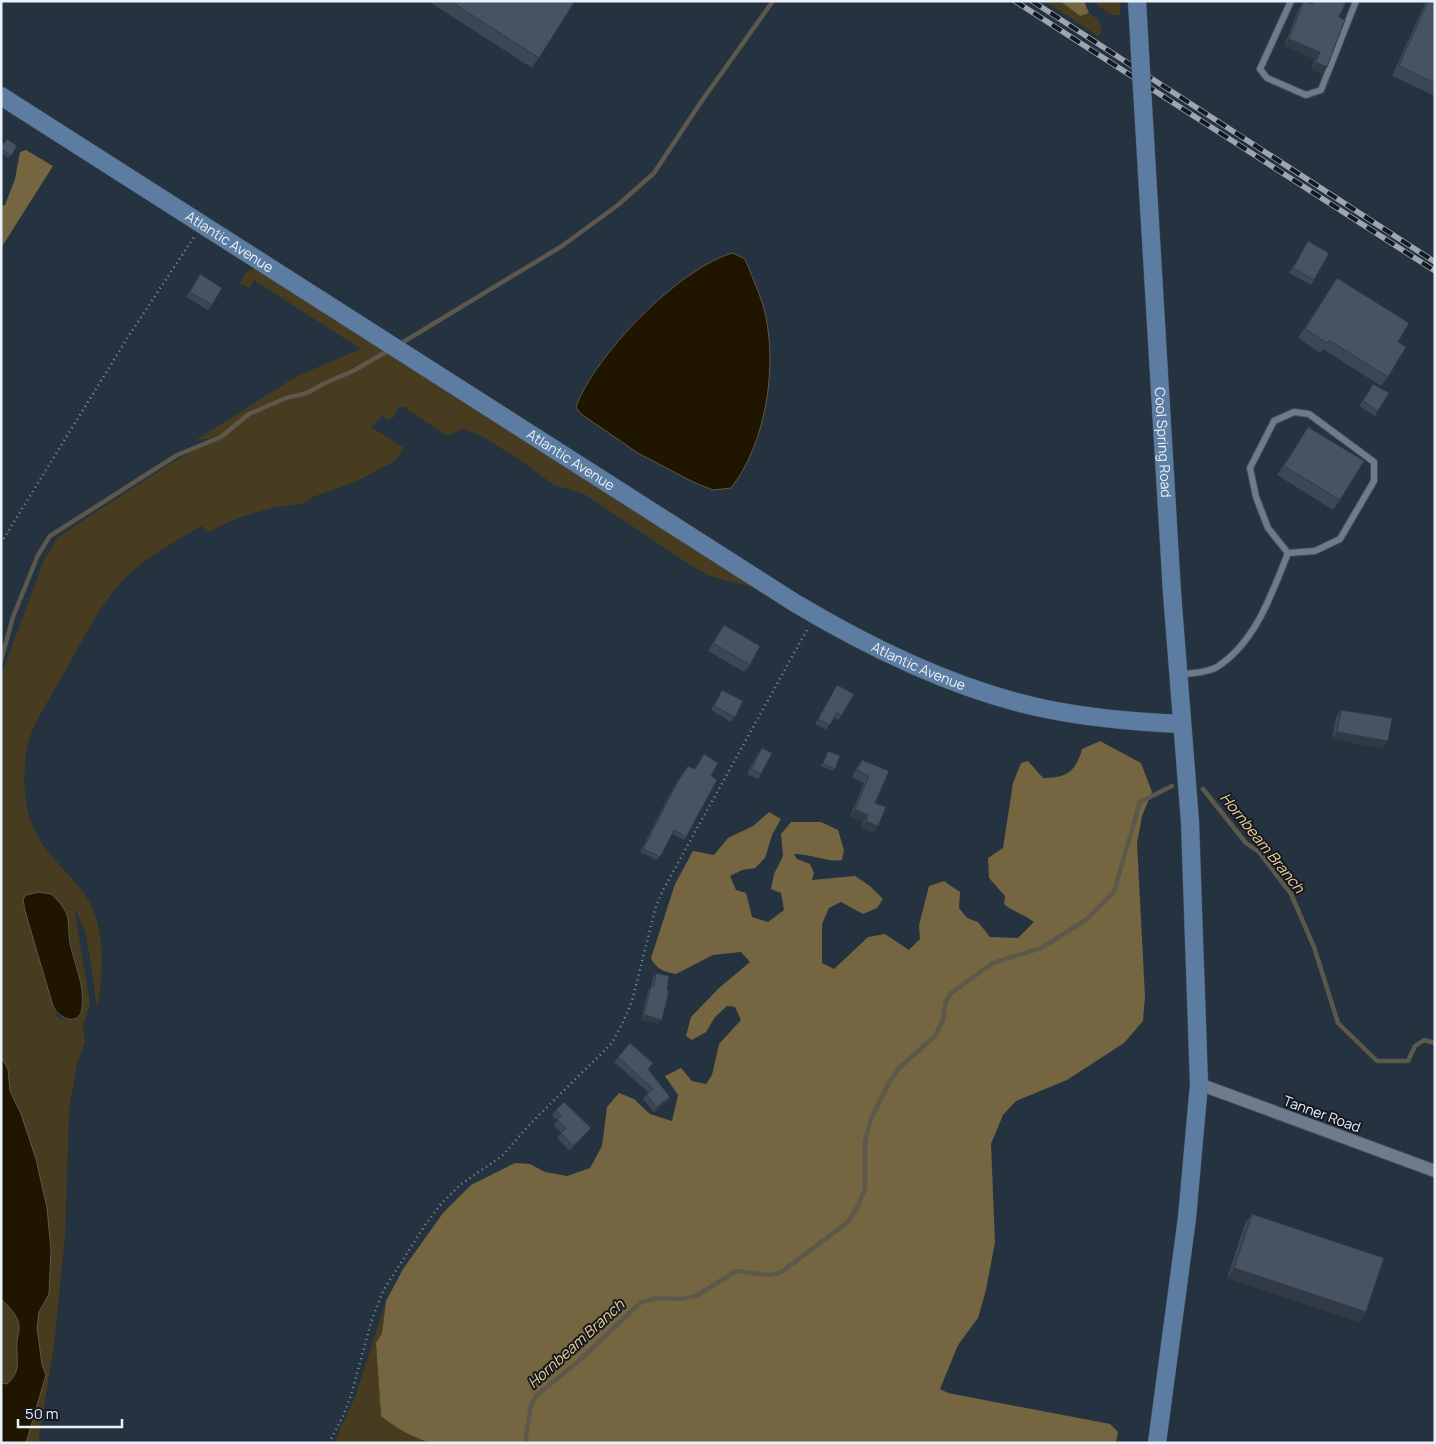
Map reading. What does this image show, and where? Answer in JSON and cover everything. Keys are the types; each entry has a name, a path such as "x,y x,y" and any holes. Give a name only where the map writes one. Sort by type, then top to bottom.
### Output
{"main road":[{"name":"Cool Spring Road","path":"1137,1 1145,161 1181,724 1190,822 1199,1084 1187,1218 1157,1443"},
{"name":"Atlantic Avenue","path":"1,96 815,615 890,654 1004,698 1045,709 1087,716 1181,724"}],"street":[{"name":"Tanner Road","path":"1199,1084 1435,1171"}],"lane":[{"path":"1291,1 1260,69 1267,78 1306,95 1321,90 1356,1"},
{"path":"1294,412 1309,414 1374,462 1374,481 1340,539 1315,551 1288,553 1268,528 1256,497 1250,468 1274,421 1294,412"},
{"path":"1178,676 1216,668 1243,644 1264,613 1288,553"}],"path":[{"path":"1,542 128,337 202,224"},
{"path":"329,1443 343,1416 359,1372 372,1319 383,1291 425,1225 441,1204 460,1185 502,1156 531,1123 612,1043 632,1001 656,906 663,890 815,615"}],"shaded area":[{"path":"1045,1 1060,1 1080,15 1089,13 1099,20 1102,31 1098,36"},
{"path":"1060,1 1084,1 1089,13 1080,16"},
{"path":"1096,1 1120,1 1120,15 1111,15 1097,5"},
{"path":"26,150 53,166 1,248 1,206 5,205 15,179 20,152"},
{"path":"733,253 745,259 763,305 768,327 770,351 769,376 761,425 743,469 731,488 713,490 693,482 638,453 581,414 576,407 586,386 601,363 641,316 665,294 689,276 712,262"},
{"path":"255,268 762,590 710,576 693,567 584,494 554,485 517,458 480,435 463,429 447,436 404,407 398,407 394,417 389,420 382,416 371,427 404,448 395,461 355,482 313,497 303,504 276,507 238,518 208,532 201,526 150,557 113,591 96,616 41,713 29,738 24,775 28,813 35,831 52,857 80,888 89,901 95,915 99,930 102,962 97,1008 86,933 74,907 90,1004 83,1026 85,1042 77,1065 69,1109 65,1237 54,1346 38,1443 26,1443 46,1375 42,1365 37,1328 39,1312 49,1294 51,1250 47,1208 36,1159 21,1114 10,1091 8,1069 1,1057 1,676 44,560 58,537 165,467 192,451 226,437 196,440 297,376 361,349 254,280 249,288 240,283 250,270","holes":["39,892 51,894 62,905 80,980 83,1009 63,1019 57,1017 25,911 26,895"]},
{"path":"1100,741 1141,763 1152,792 1142,816 1137,843 1145,996 1143,1021 1124,1043 1067,1080 1016,1101 1003,1115 991,1144 995,1242 986,1290 978,1318 958,1345 940,1389 948,1393 1110,1424 1118,1432 1116,1443 431,1443 405,1432 381,1416 376,1343 382,1333 386,1301 403,1269 443,1213 471,1185 515,1163 530,1164 545,1172 567,1176 590,1168 602,1146 607,1107 619,1093 634,1099 650,1114 672,1121 678,1095 665,1076 681,1068 692,1081 706,1084 712,1075 719,1044 741,1020 735,1007 727,1006 715,1017 706,1032 692,1040 686,1036 691,1017 719,988 750,962 741,952 713,955 676,974 661,969 655,965 651,958 675,884 693,851 714,855 728,838 753,826 769,812 781,819 772,835 765,858 755,868 742,870 730,876 736,890 746,893 752,917 768,922 784,910 781,893 771,889 774,874 783,856 781,834 791,822 821,822 838,830 844,850 842,860 837,861 794,854 797,859 810,864 814,873 812,880 855,876 870,886 883,899 877,908 863,914 841,902 829,908 822,924 822,963 834,969 868,937 885,934 909,950 920,939 919,925 929,886 944,881 960,892 959,908 967,918 978,922 990,937 1018,938 1034,922 1004,904 1005,896 989,878 988,858 1003,848 1013,783 1021,763 1028,761 1043,778 1058,777 1073,768 1080,757 1082,749"},
{"path":"39,892 51,894 66,912 70,943 79,974 83,999 81,1013 74,1019 65,1018 53,1006 25,911 23,899 26,895"},
{"path":"1,1057 8,1069 10,1091 21,1114 36,1159 47,1208 51,1250 49,1294 39,1312 37,1328 42,1365 46,1375 26,1443 1,1443 1,1383 7,1384 15,1375 19,1326 11,1309 1,1299"},
{"path":"1,1299 15,1315 19,1326 15,1375 7,1384 1,1383"},
{"path":"386,1301 382,1333 376,1343 381,1416 405,1432 431,1443 334,1443 355,1397"}],"building":[{"path":"450,1 575,1 539,58"},
{"path":"1304,1 1313,4 1314,1 1346,2 1339,17 1345,20 1327,67 1316,62 1320,52 1289,39"},
{"path":"1428,1 1435,1 1435,83 1399,66"},
{"path":"7,139 17,146 11,156 1,149"},
{"path":"1308,241 1329,253 1314,280 1293,268"},
{"path":"200,274 222,288 212,305 190,292"},
{"path":"1337,278 1409,323 1398,342 1406,347 1388,377 1329,340 1327,343 1305,329"},
{"path":"1373,384 1389,393 1378,411 1363,401"},
{"path":"1308,427 1364,461 1340,500 1284,466"},
{"path":"724,625 760,646 750,665 713,643"},
{"path":"837,685 854,694 842,715 837,713 830,725 818,719"},
{"path":"722,690 743,701 735,717 714,706"},
{"path":"1341,710 1392,718 1388,741 1337,732"},
{"path":"762,748 772,753 761,774 751,769"},
{"path":"828,751 840,756 835,769 823,763"},
{"path":"704,754 718,763 711,776 717,780 686,837 674,830 660,857 643,849 677,783 688,766 695,769"},
{"path":"862,760 889,771 875,803 886,807 878,826 866,821 868,815 855,809 869,776 857,770"},
{"path":"656,973 669,976 667,990 669,991 662,1020 644,1015 651,986 654,987"},
{"path":"630,1043 653,1063 648,1069 670,1097 657,1107 646,1094 653,1089 618,1057"},
{"path":"564,1102 591,1128 573,1146 561,1133 566,1128 557,1120 561,1116 556,1110"},
{"path":"1252,1214 1384,1258 1366,1312 1234,1268"}],"waterway":[{"path":"400,344 562,246 618,205 654,173 701,102 773,1"},
{"path":"1,661 13,617 38,555 50,536 177,455 221,437 249,414 286,398 307,393 353,371 391,349"},
{"name":"Hornbeam Branch","path":"525,1443 531,1405 536,1396 582,1358 641,1302 658,1298 681,1299 696,1296 736,1271 769,1275 780,1273 848,1222 858,1206 865,1188 865,1141 871,1119 890,1081 900,1067 935,1036 943,1020 946,1001 951,993 993,963 1041,948 1087,919 1114,892 1140,802 1172,786"},
{"name":"Hornbeam Branch","path":"1203,789 1246,843 1259,852 1291,894 1314,947 1338,1023 1377,1061 1408,1061 1415,1046 1424,1040 1435,1043"}],"railway":[{"path":"1015,1 1435,271"},
{"path":"1032,1 1435,262"}]}
